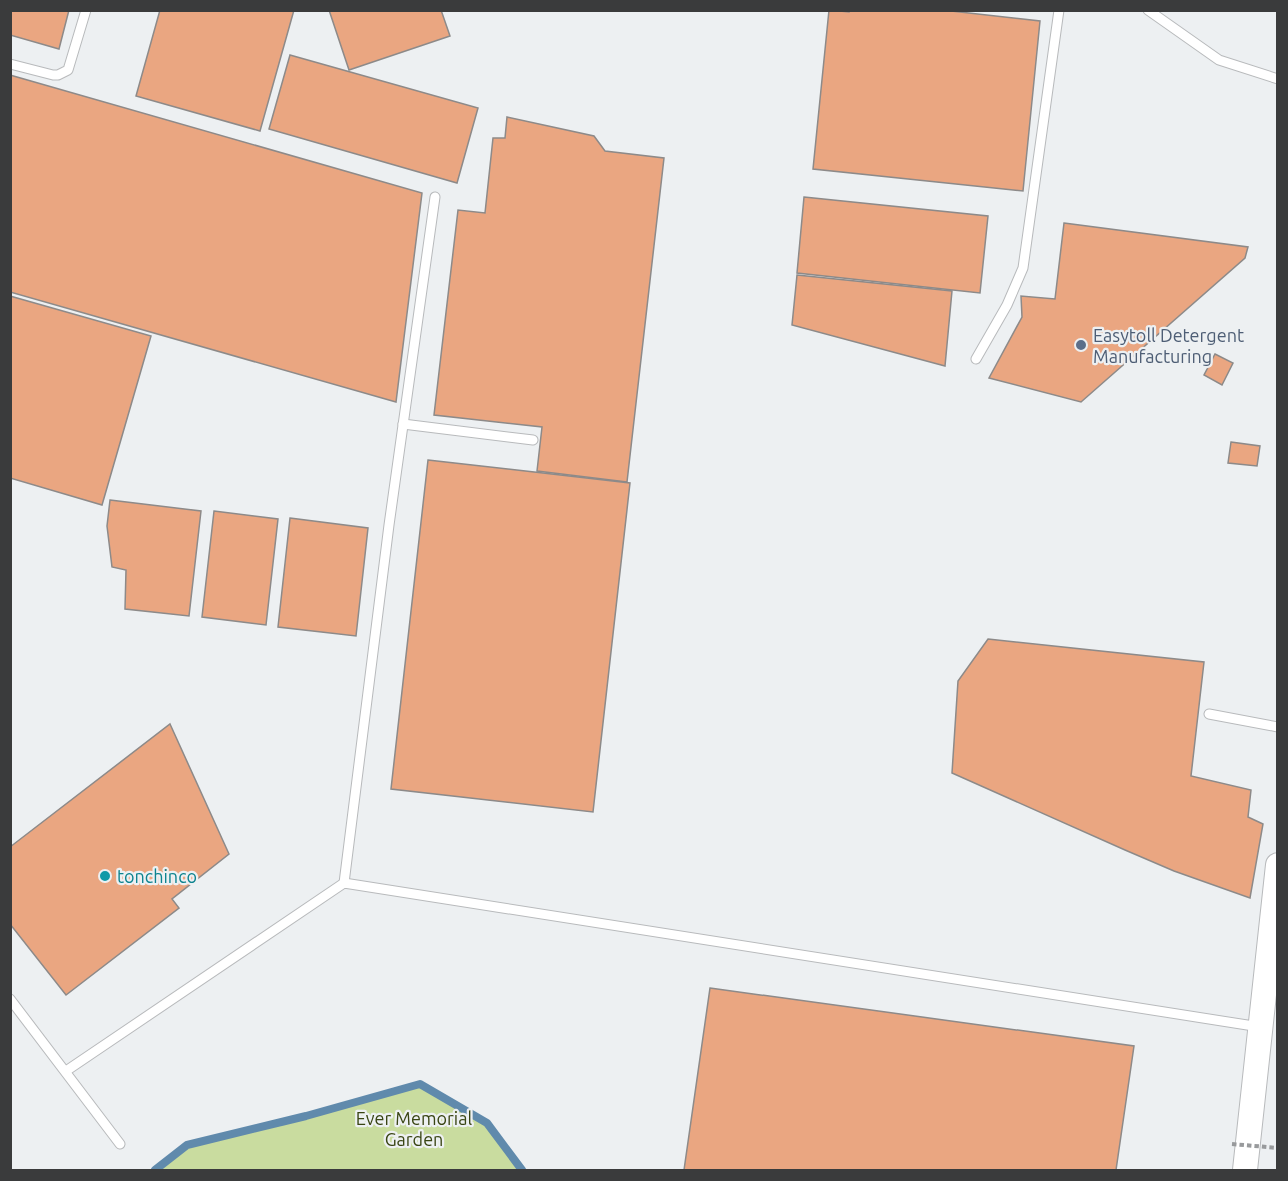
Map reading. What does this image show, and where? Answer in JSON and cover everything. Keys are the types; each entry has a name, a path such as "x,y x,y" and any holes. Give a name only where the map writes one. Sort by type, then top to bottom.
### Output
{"street":[{"path":"1245,1170 1278,865"}],"lane":[{"path":"10,64 53,75 68,70 86,10"},
{"path":"976,359 1007,305 1023,268 1059,10"},
{"path":"1148,10 1218,60 1278,79"},
{"path":"344,883 403,424 435,197"},
{"path":"403,424 533,440"},
{"path":"1209,714 1278,727"},
{"path":"66,1071 344,883 1260,1028"},
{"path":"10,999 120,1144"}],"path":[{"path":"1232,1144 1278,1148"}],"green space":[{"name":"Ever Memorial Garden","path":"420,1084 487,1123 522,1170 155,1170 187,1145 306,1116"}],"building":[{"path":"10,10 69,10 59,49 10,35"},
{"path":"160,10 294,10 260,131 136,96"},
{"path":"329,10 441,10 450,36 349,70"},
{"path":"829,10 849,12 849,10 942,10 1040,21 1023,191 813,169"},
{"path":"290,55 478,108 457,183 269,129"},
{"path":"10,75 422,193 396,402 10,292"},
{"path":"507,117 594,136 605,151 664,158 627,482 537,471 542,427 434,415 458,210 485,213 493,138 505,138"},
{"path":"804,197 988,216 980,293 797,273"},
{"path":"1064,223 1248,247 1245,258 1081,402 989,378 1022,317 1021,296 1055,299"},
{"path":"797,275 952,291 945,366 792,325"},
{"path":"10,296 151,336 102,505 10,478"},
{"path":"1215,354 1233,363 1222,385 1204,375"},
{"path":"1231,442 1260,446 1257,466 1228,463"},
{"path":"428,460 630,483 593,812 391,789"},
{"path":"110,500 201,511 189,616 125,609 126,570 112,567 107,526"},
{"path":"214,511 278,519 266,625 202,617"},
{"path":"290,518 368,528 356,636 278,627"},
{"path":"988,639 1204,662 1191,776 1251,790 1248,817 1263,824 1250,898 1174,871 952,773 958,681"},
{"name":"tonchinco","path":"170,724 229,854 172,899 179,908 66,995 10,924 10,847"},
{"path":"710,988 1134,1046 1116,1170 684,1170"}],"waterway":[{"path":"155,1170 187,1145 306,1116 420,1084 487,1123 522,1170"}],"place":[{"name":"Easytoll Detergent Manufacturing","path":"1081,345"},
{"name":"tonchinco","path":"105,876"}]}
